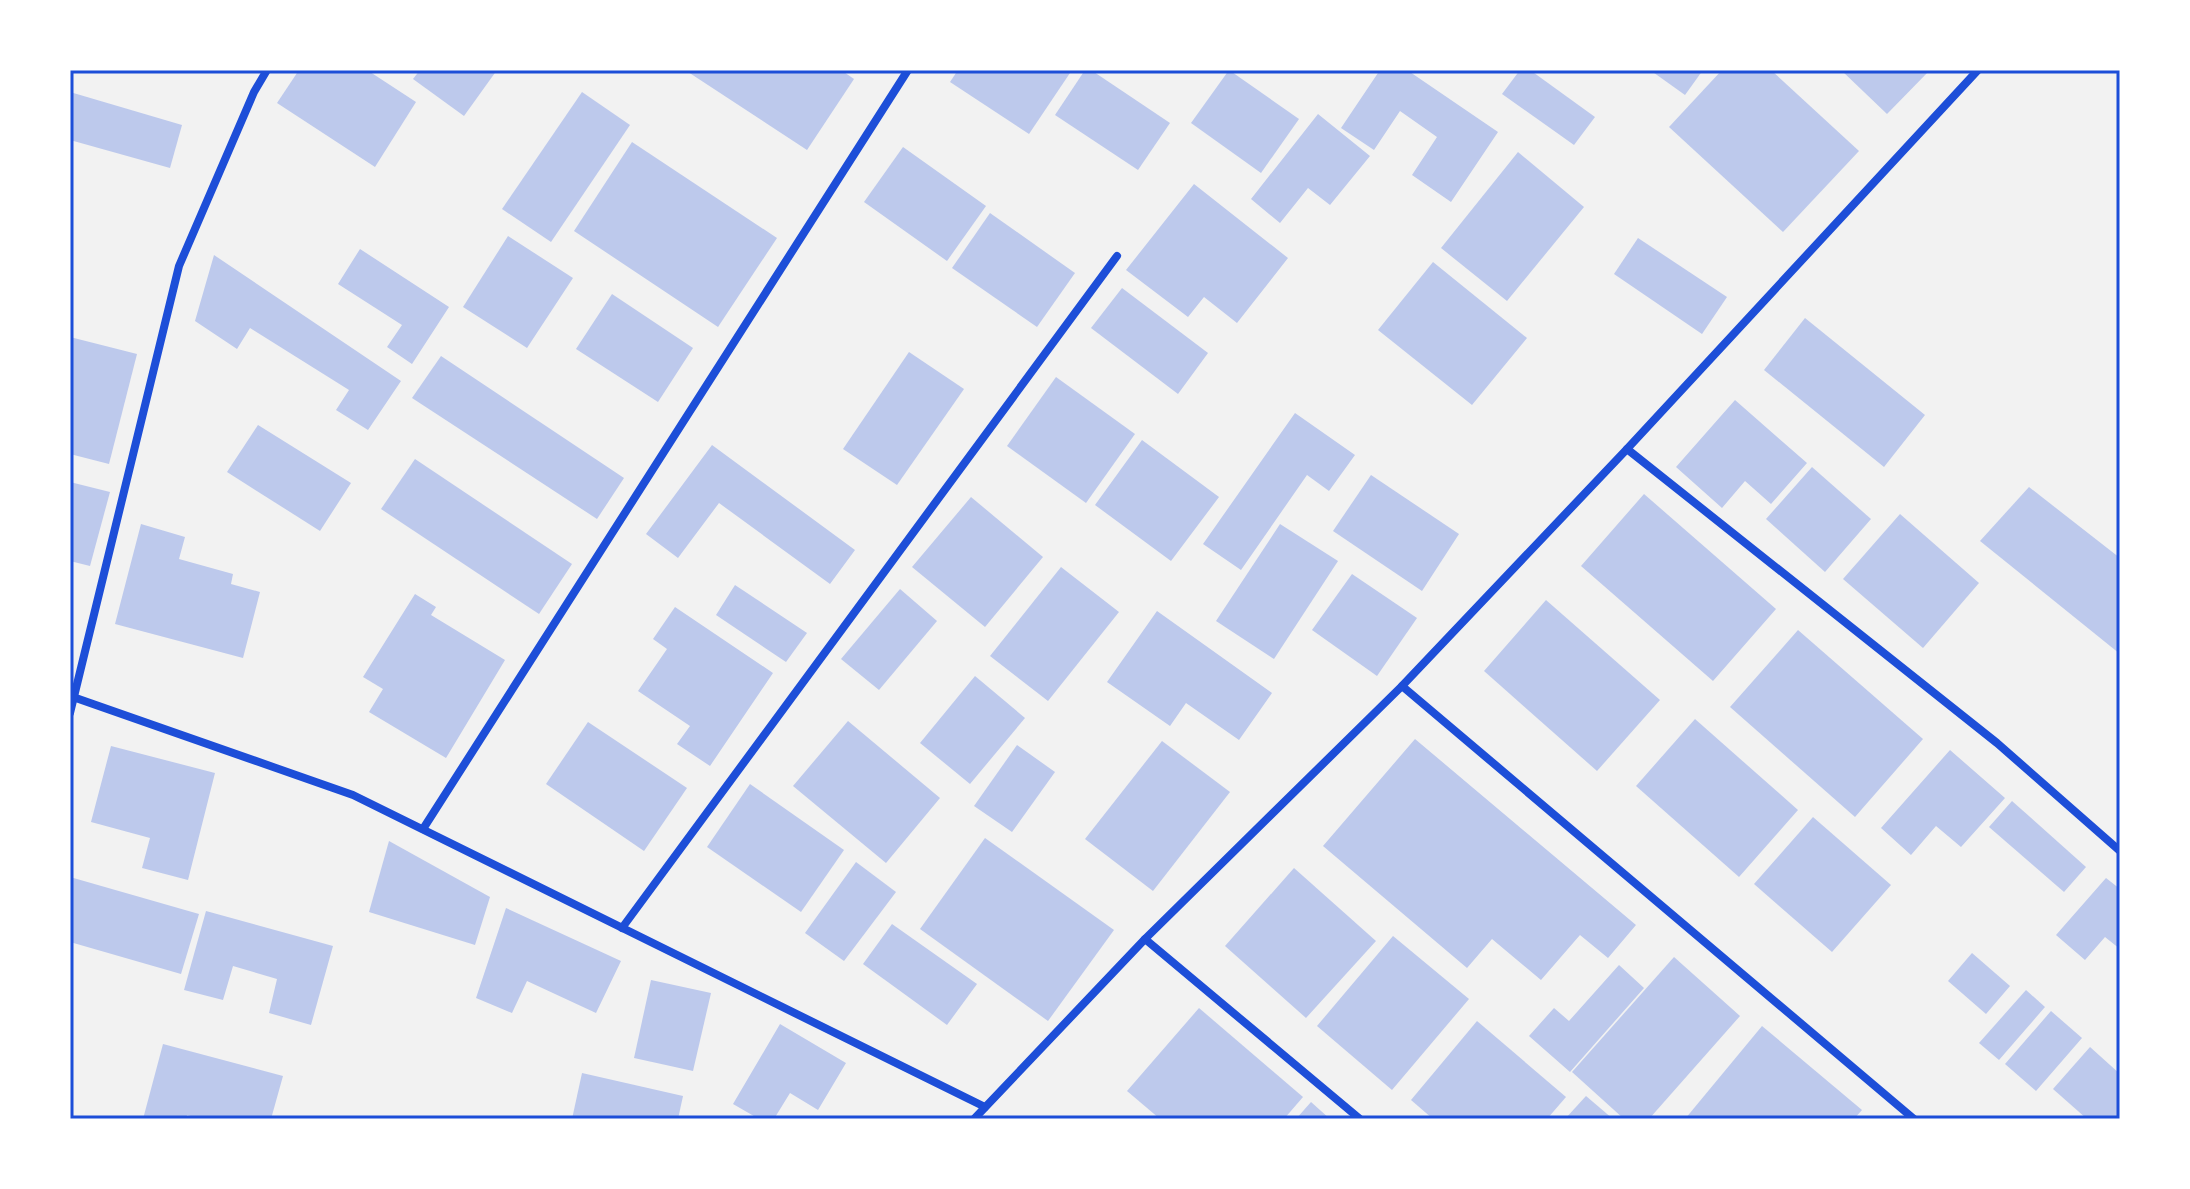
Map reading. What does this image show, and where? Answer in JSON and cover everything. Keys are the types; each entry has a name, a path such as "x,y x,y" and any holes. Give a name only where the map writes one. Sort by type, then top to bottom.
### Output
{"street":[{"path":"70,713 179,266 254,92 267,70"},
{"path":"423,829 908,70"},
{"path":"974,1119 1145,939 1402,686 1627,449 1978,70"},
{"path":"622,928 1117,256"},
{"path":"1627,449 1997,743 2120,851"},
{"path":"1402,686 1914,1119"},
{"path":"73,697 353,795 985,1107"},
{"path":"1145,939 1360,1119"}],"building":[{"path":"299,70 367,70 416,102 375,167 277,103"},
{"path":"420,70 497,70 464,116 413,79"},
{"path":"685,70 841,70 854,79 807,150"},
{"path":"958,70 1072,70 1029,134 950,82"},
{"path":"1085,70 1091,70 1170,123 1138,170 1055,115"},
{"path":"1229,70 1299,119 1261,173 1191,123"},
{"path":"1380,70 1407,70 1498,132 1451,202 1412,175 1437,137 1400,111 1374,150 1341,128"},
{"path":"1520,70 1530,70 1595,117 1574,145 1502,94"},
{"path":"1650,70 1703,70 1685,95"},
{"path":"1722,70 1771,70 1859,151 1783,232 1669,127"},
{"path":"1841,70 1930,70 1887,114"},
{"path":"70,92 182,125 170,168 70,140"},
{"path":"582,92 630,125 551,242 502,209"},
{"path":"1318,114 1370,156 1330,205 1308,188 1280,223 1251,199"},
{"path":"632,142 777,238 718,327 574,231"},
{"path":"903,147 986,206 947,261 864,202"},
{"path":"1518,152 1584,207 1507,301 1441,248"},
{"path":"1194,184 1288,258 1237,323 1204,297 1188,317 1126,270"},
{"path":"990,213 1075,273 1037,327 952,268"},
{"path":"508,236 573,278 527,348 463,307"},
{"path":"1638,238 1727,297 1702,334 1614,274"},
{"path":"360,249 449,307 412,364 387,347 402,325 338,284"},
{"path":"214,255 401,381 368,430 336,410 349,390 250,328 237,349 195,321"},
{"path":"1433,262 1527,338 1472,405 1378,330"},
{"path":"1122,288 1208,353 1178,394 1091,328"},
{"path":"612,294 693,348 658,402 576,349"},
{"path":"1805,318 1925,415 1884,467 1764,370"},
{"path":"70,337 137,354 109,464 70,454"},
{"path":"909,352 964,389 897,485 843,449"},
{"path":"441,356 624,478 597,519 412,398"},
{"path":"1056,377 1135,434 1086,503 1007,446"},
{"path":"1735,400 1807,463 1771,504 1745,481 1722,508 1676,467"},
{"path":"1295,413 1355,455 1329,491 1307,475 1241,570 1203,544"},
{"path":"258,425 351,483 320,531 227,472"},
{"path":"1142,440 1219,497 1171,561 1095,505"},
{"path":"712,445 855,550 830,584 719,503 678,558 646,534"},
{"path":"415,459 572,564 539,614 381,509"},
{"path":"1812,467 1871,519 1825,572 1766,519"},
{"path":"1371,475 1459,534 1422,591 1333,531"},
{"path":"70,482 110,492 90,566 70,561"},
{"path":"2029,487 2120,558 2120,654 1980,541"},
{"path":"1644,494 1776,609 1713,681 1581,566"},
{"path":"971,497 1043,557 985,627 912,567"},
{"path":"1900,514 1979,583 1923,648 1843,579"},
{"path":"141,524 185,537 179,559 233,574 231,584 260,592 243,658 115,624"},
{"path":"1280,524 1338,561 1274,659 1216,621"},
{"path":"1061,567 1119,612 1048,701 990,656"},
{"path":"1352,574 1417,618 1377,676 1312,630"},
{"path":"735,585 807,633 786,662 716,615"},
{"path":"900,589 937,621 879,690 841,659"},
{"path":"415,594 436,607 431,615 505,660 446,758 369,712 383,689 363,677"},
{"path":"1546,600 1660,700 1597,771 1484,671"},
{"path":"675,607 773,673 710,766 677,744 690,726 638,691 667,649 653,639"},
{"path":"1157,611 1272,693 1239,740 1186,703 1170,726 1107,682"},
{"path":"1798,630 1923,739 1855,817 1730,707"},
{"path":"975,676 1025,718 970,784 920,743"},
{"path":"1695,719 1798,810 1739,877 1636,786"},
{"path":"848,721 940,798 886,863 793,786"},
{"path":"588,722 687,788 644,851 546,784"},
{"path":"1415,739 1636,925 1608,958 1580,935 1541,980 1492,939 1467,968 1323,846"},
{"path":"1162,741 1230,792 1153,891 1085,839"},
{"path":"1017,745 1055,772 1012,832 974,806"},
{"path":"111,746 215,773 188,880 142,868 150,838 91,822"},
{"path":"1950,750 2005,798 1961,847 1936,826 1911,855 1881,828"},
{"path":"750,784 844,850 801,912 707,847"},
{"path":"2012,801 2086,867 2064,892 1989,827"},
{"path":"1813,817 1891,885 1832,952 1754,884"},
{"path":"985,838 1114,930 1048,1021 920,929"},
{"path":"389,841 490,897 475,945 369,912"},
{"path":"856,862 896,892 844,961 805,933"},
{"path":"1294,868 1376,941 1306,1018 1225,946"},
{"path":"70,877 199,914 181,974 70,942"},
{"path":"2106,878 2120,889 2120,949 2105,937 2085,960 2056,935"},
{"path":"506,908 621,961 596,1013 527,981 512,1013 476,998"},
{"path":"206,911 333,946 311,1025 269,1013 277,979 233,966 223,1000 184,990"},
{"path":"892,924 977,984 947,1025 863,964"},
{"path":"1393,936 1469,999 1392,1090 1317,1026"},
{"path":"1972,953 2010,986 1986,1014 1948,981"},
{"path":"1674,957 1740,1016 1649,1119 1624,1119 1572,1072"},
{"path":"1619,965 1644,988 1570,1072 1529,1036 1554,1008 1569,1021"},
{"path":"651,980 711,993 693,1071 634,1058"},
{"path":"2026,990 2045,1007 1999,1060 1979,1043"},
{"path":"1199,1008 1303,1097 1284,1119 1160,1119 1127,1091"},
{"path":"2051,1011 2082,1038 2036,1091 2005,1064"},
{"path":"1477,1021 1566,1097 1547,1119 1433,1119 1411,1100"},
{"path":"780,1024 846,1063 818,1110 790,1093 774,1119 759,1119 733,1104"},
{"path":"1762,1026 1862,1110 1854,1119 1685,1119"},
{"path":"163,1044 283,1076 271,1119 202,1119 187,1115 186,1119 143,1119"},
{"path":"2090,1047 2120,1074 2119,1119 2087,1119 2053,1089"},
{"path":"582,1073 683,1096 678,1119 572,1119"},
{"path":"1586,1096 1613,1119 1565,1119"},
{"path":"1311,1102 1330,1119 1296,1119"}]}
